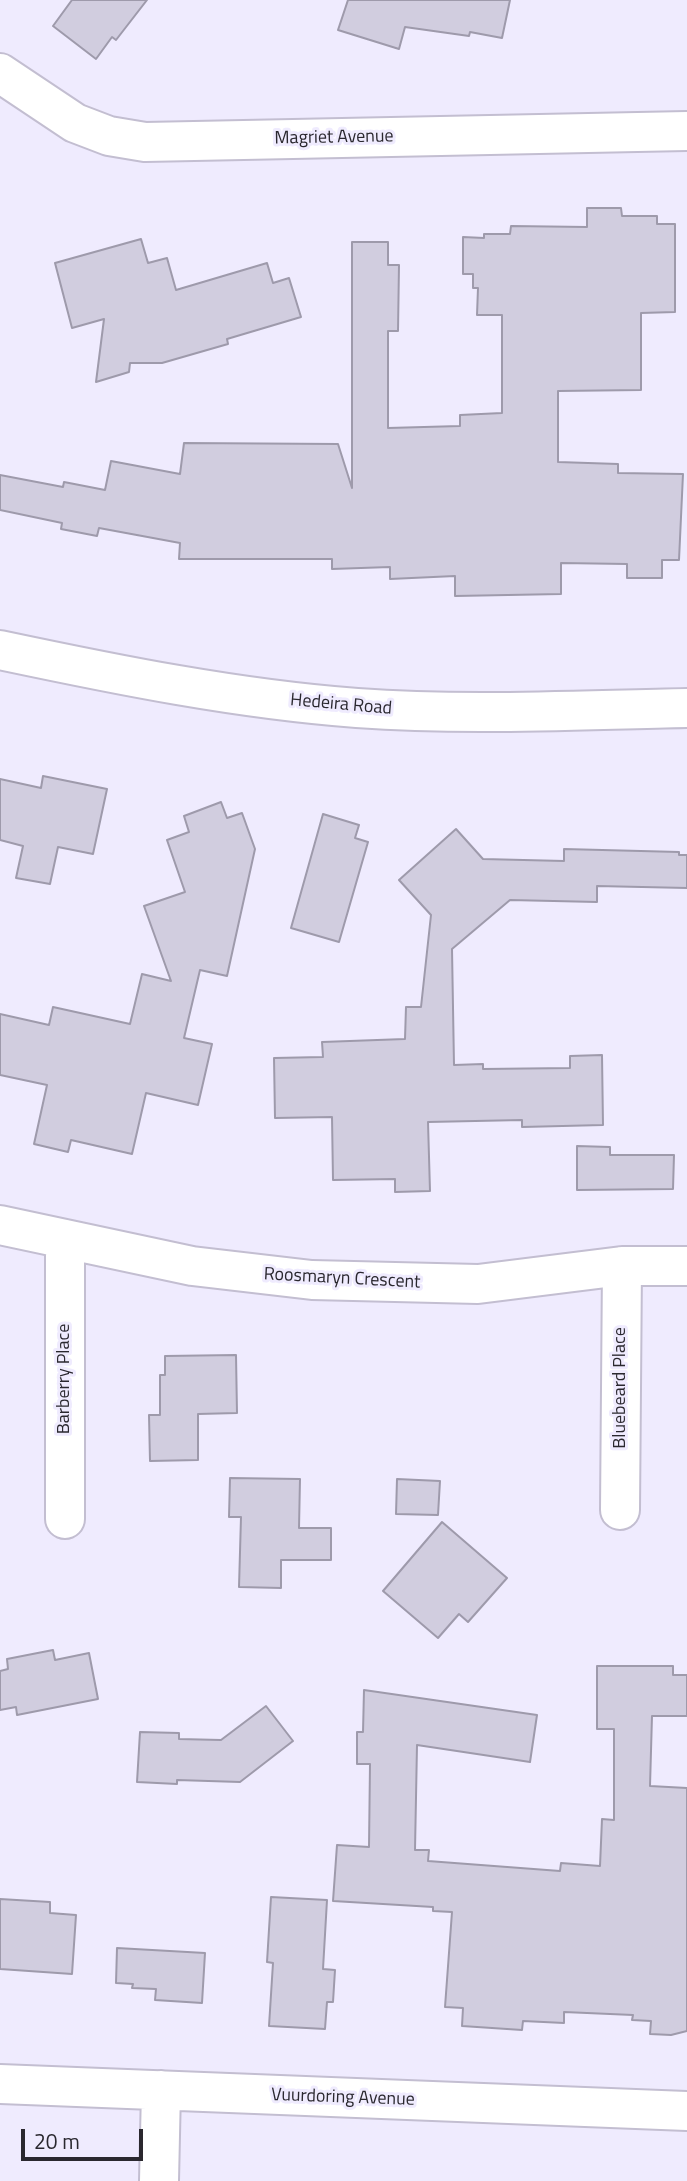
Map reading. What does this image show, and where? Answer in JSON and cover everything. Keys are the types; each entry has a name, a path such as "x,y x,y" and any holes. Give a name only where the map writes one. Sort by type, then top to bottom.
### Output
{"street":[{"name":"Magriet Avenue","path":"0,73 75,123 109,136 145,142 687,131"},
{"name":"Hedeira Road","path":"0,650 240,695 356,708 456,712 687,708"},
{"name":"Roosmaryn Crescent","path":"0,1225 192,1266 312,1280 478,1284 622,1266 687,1266"},
{"name":"Barberry Place","path":"65,1239 65,1519"},
{"name":"Bluebeard Place","path":"620,1510 622,1266"},
{"name":"Vuurdoring Avenue","path":"0,2084 687,2111"},
{"path":"159,2181 161,2090"}],"building":[{"path":"72,0 147,0 116,40 112,37 96,59 53,26"},
{"path":"348,0 510,0 502,38 470,32 469,36 405,27 399,49 338,30"},
{"path":"587,208 621,208 622,216 657,216 657,224 675,224 675,312 641,313 641,390 558,391 558,462 618,464 618,473 683,474 679,560 662,560 662,578 627,578 627,564 561,563 561,594 455,596 455,576 390,579 390,567 332,569 332,559 179,559 180,543 99,528 97,536 61,529 62,523 0,510 0,475 63,487 64,482 105,490 111,461 180,474 184,443 338,444 352,488 352,242 388,242 388,265 399,265 398,331 388,331 388,428 460,426 460,415 502,413 502,315 477,315 478,288 473,288 473,274 463,274 463,237 484,238 484,234 510,234 511,226 587,227"},
{"path":"141,239 148,263 167,258 176,290 267,263 273,283 289,278 301,317 227,339 228,344 162,363 130,363 129,372 96,382 104,319 72,328 55,263"},
{"path":"43,776 107,789 93,854 58,847 50,884 16,878 23,846 0,840 0,779 41,788"},
{"path":"221,802 227,818 242,813 255,849 227,976 200,970 184,1038 212,1044 198,1105 146,1093 132,1154 71,1140 68,1152 34,1144 47,1085 0,1075 0,1014 49,1025 53,1007 130,1024 142,974 171,981 144,906 185,892 167,840 189,832 184,816"},
{"path":"323,814 359,825 355,838 368,842 339,942 291,928"},
{"path":"456,829 483,859 564,861 564,849 679,852 679,855 687,855 687,888 597,886 597,902 510,900 452,949 454,1065 483,1064 483,1069 570,1068 570,1056 602,1055 603,1125 522,1127 522,1120 428,1122 430,1191 395,1192 395,1179 333,1180 332,1117 275,1118 274,1058 323,1057 322,1042 405,1039 406,1007 421,1007 431,915 399,880"},
{"path":"577,1146 610,1147 610,1155 674,1155 673,1189 577,1190"},
{"path":"236,1355 237,1413 198,1414 198,1460 150,1461 149,1415 160,1415 160,1375 165,1375 165,1356"},
{"path":"230,1478 300,1479 299,1528 331,1528 331,1560 281,1560 281,1588 239,1587 241,1517 229,1517"},
{"path":"397,1479 440,1481 438,1515 396,1514"},
{"path":"442,1522 507,1578 468,1622 459,1614 438,1638 383,1591"},
{"path":"53,1650 55,1660 89,1653 98,1699 17,1715 16,1707 0,1710 0,1671 8,1669 7,1659"},
{"path":"597,1666 673,1666 673,1675 687,1675 687,1716 652,1716 650,1786 687,1788 687,2031 671,2035 650,2034 651,2021 632,2020 633,2015 564,2012 564,2023 523,2021 522,2030 462,2026 463,2008 445,2007 452,1912 433,1911 433,1907 333,1901 337,1845 369,1847 370,1764 357,1764 357,1732 363,1732 364,1690 537,1715 530,1762 417,1745 415,1850 429,1850 428,1861 560,1871 561,1863 600,1866 602,1819 614,1820 614,1729 597,1729"},
{"path":"266,1706 293,1741 240,1782 137,1782 140,1732 179,1733 179,1739 221,1740"},
{"path":"271,1897 327,1900 323,1969 335,1970 333,2002 327,2002 325,2029 269,2026 273,1963 267,1962"},
{"path":"0,1899 50,1902 50,1913 76,1915 72,1974 0,1969"},
{"path":"117,1948 205,1953 202,2003 155,2000 156,1989 132,1988 133,1984 116,1983"}]}
